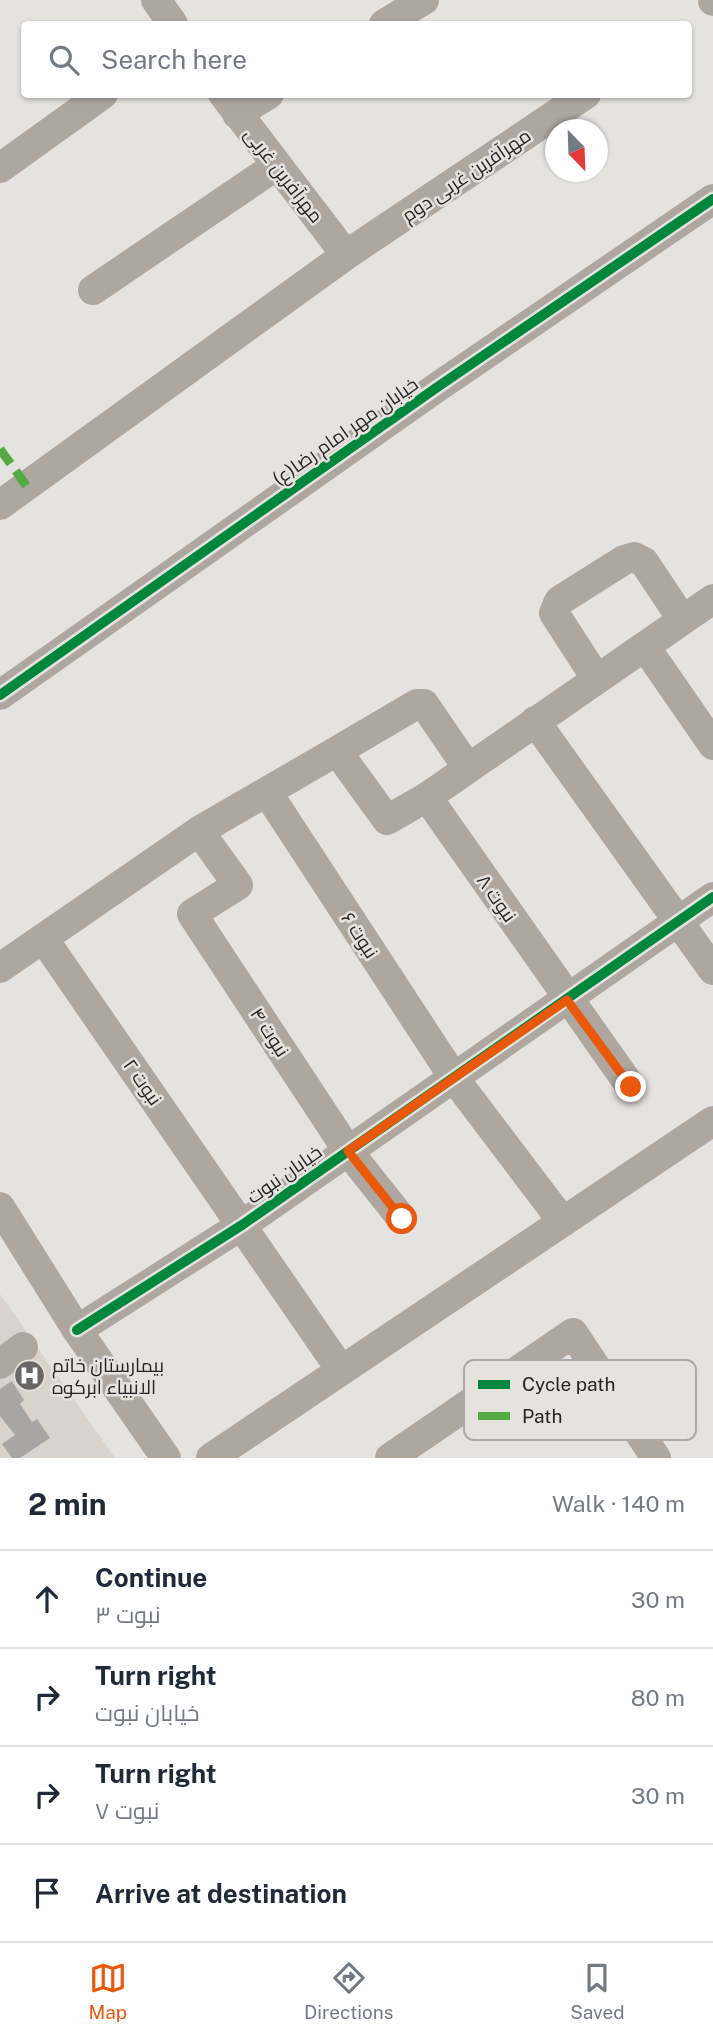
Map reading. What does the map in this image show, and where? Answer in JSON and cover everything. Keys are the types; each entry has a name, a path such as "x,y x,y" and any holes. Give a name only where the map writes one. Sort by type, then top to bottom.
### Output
{"street":[{"path":"156,0 171,21"},
{"path":"389,21 424,0"},
{"path":"0,168 97,98"},
{"path":"230,104 253,98"},
{"name":"مهرآفرین غربی دوم","path":"0,505 346,254 580,98"},
{"name":"مهرآفرین غربی","path":"230,104 346,254"},
{"path":"93,290 276,165"},
{"name":"خیابان مهر امام رضا(ع)","path":"0,695 436,388 713,198"},
{"path":"596,678 554,613 555,605 559,601 624,560 634,557 644,562 682,619"},
{"path":"337,751 387,820 427,797 596,678 646,648 682,619 713,599"},
{"path":"646,648 713,745"},
{"path":"0,968 199,831 417,704 424,704 467,767"},
{"path":"535,721 713,970"},
{"name":"نبوت ۶","path":"267,792 454,1078 563,1222"},
{"name":"نبوت ۸","path":"427,797 567,1000 631,1087"},
{"name":"نبوت ۴","path":"199,831 238,886 192,914 348,1151 402,1219"},
{"name":"خیابان نبوت","path":"78,1330 242,1225 713,897"},
{"name":"نبوت ۲","path":"43,939 341,1370"},
{"path":"211,1458 713,1121"},
{"path":"0,1207 78,1330 166,1458"},
{"path":"532,1360 573,1332 591,1360"},
{"path":"390,1458 464,1407"},
{"path":"644,1440 656,1458"}],"shaded area":[{"name":"بیمارستان خاتم الانبیاء ابرکوه","path":"0,1294 115,1458 0,1458"}],"building":[{"path":"12,1381 24,1400 20,1404 32,1422 37,1419 50,1438 20,1458 12,1458 2,1444 15,1435 0,1416 0,1389"}],"marked path":[{"path":"0,449 28,488"}],"cycle path":[{"path":"0,695 436,388 713,199"},
{"path":"77,1330 242,1225 713,897"}],"place":[{"name":"بیمارستان خاتم الانبیاء ابرکوه","path":"29,1376"}],"route":[{"path":"402,1219 348,1151 567,1000 631,1087"}]}
